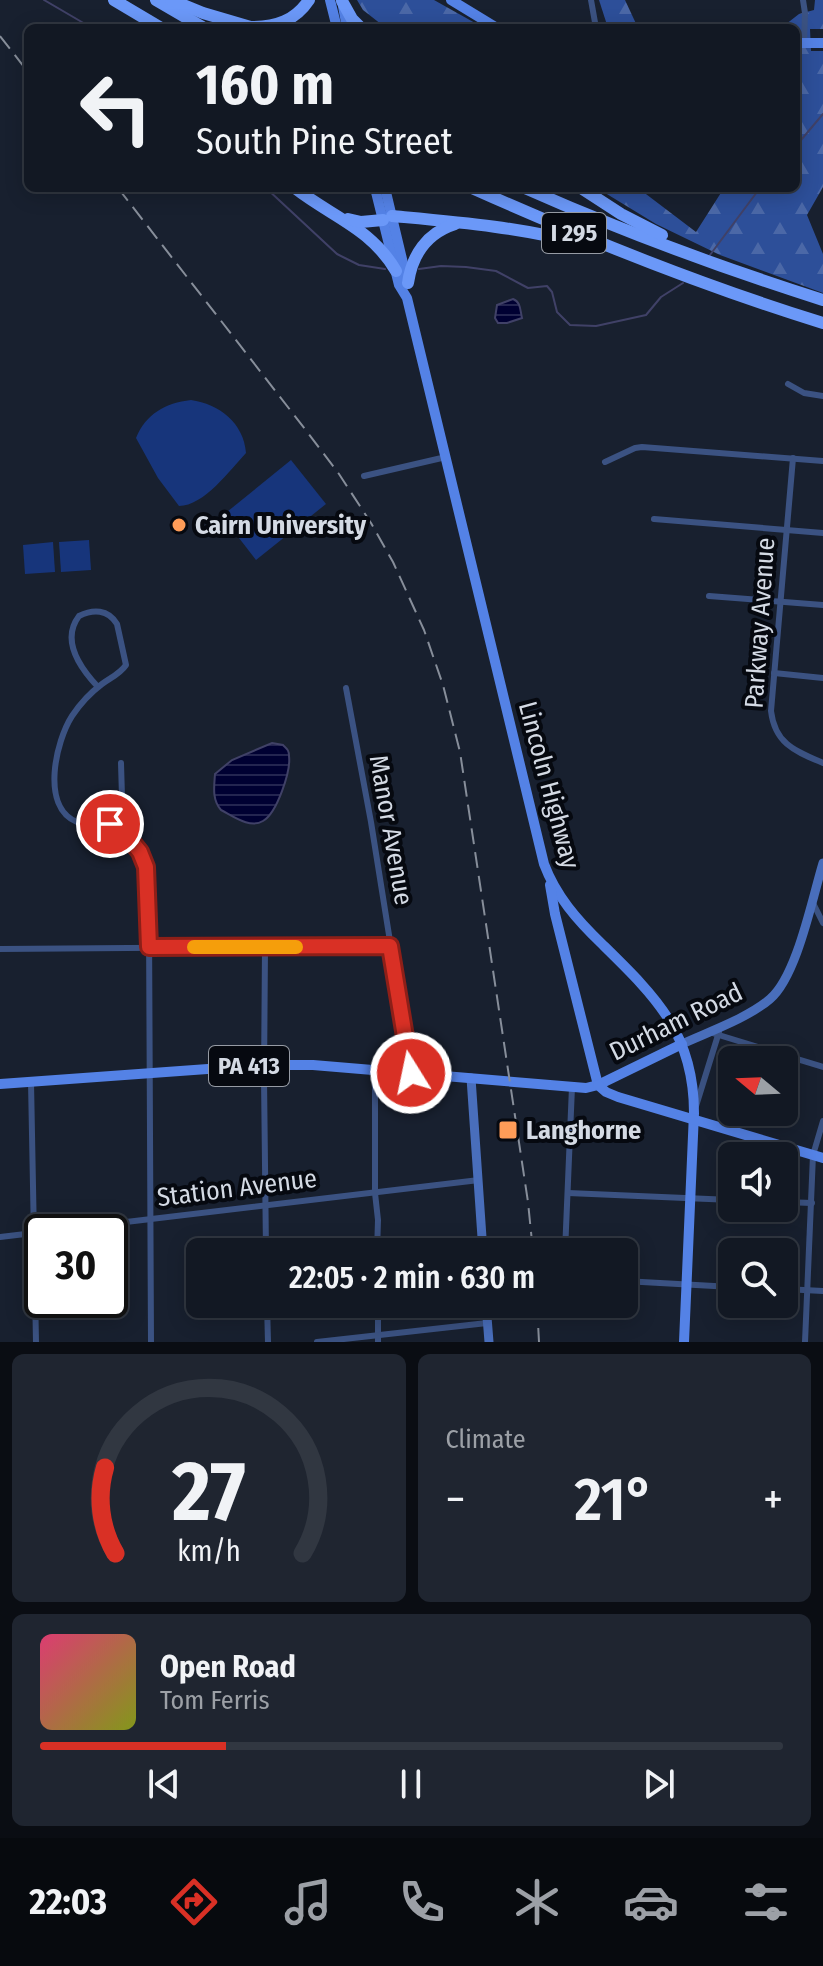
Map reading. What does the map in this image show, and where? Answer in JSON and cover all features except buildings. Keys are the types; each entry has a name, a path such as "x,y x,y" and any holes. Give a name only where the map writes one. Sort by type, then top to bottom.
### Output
{"highway":[{"path":"113,0 142,24"},
{"path":"113,0 154,24"},
{"path":"156,0 197,24"},
{"path":"171,0 240,24"},
{"path":"280,24 296,15 309,0"},
{"path":"341,0 357,24"},
{"path":"301,192 341,217 379,247 396,271"},
{"name":"I 295","path":"481,192 634,257 823,323"},
{"name":"I 295","path":"534,192 585,214 698,254"},
{"path":"587,192 638,224 715,262 823,300"},
{"path":"341,217 361,222 388,218 463,222 546,234 634,257"},
{"path":"408,283 411,267 424,243 440,230 463,222"}],"main road":[{"path":"330,0 336,24"},
{"path":"341,0 346,24"},
{"path":"451,0 490,24"},
{"path":"800,43 823,43"},
{"path":"377,192 408,283 407,298"},
{"path":"385,192 396,271 399,285 407,298"},
{"name":"Lincoln Highway","path":"407,298 548,876 575,917 659,1003 682,1044 691,1077 694,1116 684,1342"},
{"name":"Durham Road","path":"598,1085 716,1031 762,1005 781,986 795,955 823,863"},
{"path":"548,876 598,1085 618,1097 694,1116 818,1157"},
{"name":"PA 413","path":"0,1084 264,1065 313,1065 586,1088 598,1085"},
{"path":"471,1078 480,1238"},
{"path":"487,1318 489,1342"}],"street":[{"path":"591,0 595,24"},
{"path":"800,43 805,13 803,0"},
{"path":"788,384 804,393 823,396"},
{"path":"605,462 642,447 823,461"},
{"path":"364,476 446,457"},
{"name":"Parkway Avenue","path":"793,458 771,711 776,733 787,745 823,763"},
{"path":"654,519 823,533"},
{"path":"709,596 823,605"},
{"path":"98,687 84,672 74,652 72,626 79,616 90,612 103,612 117,624 125,668 98,687 75,711 61,737 55,789 63,812 75,821 110,824 123,831 140,852 146,867 151,1342"},
{"path":"774,673 823,678"},
{"name":"Manor Avenue","path":"346,688 411,1073"},
{"path":"110,824 122,797 121,763"},
{"path":"812,900 823,922"},
{"path":"0,949 390,946"},
{"path":"265,947 266,1238"},
{"path":"694,1116 716,1031 823,1067"},
{"path":"375,1070 377,1238"},
{"path":"31,1082 34,1214"},
{"path":"566,1238 572,1087"},
{"path":"805,1342 812,1203 823,1121"},
{"name":"Station Avenue","path":"128,1221 479,1180"},
{"path":"568,1193 718,1199"},
{"path":"798,1202 812,1203"},
{"name":"Station Avenue","path":"0,1237 24,1233"},
{"path":"638,1282 718,1286"},
{"path":"798,1290 823,1291"},
{"path":"36,1318 36,1342"},
{"path":"267,1318 268,1342"},
{"path":"378,1318 378,1339"},
{"path":"317,1342 378,1339 487,1323"}],"shaded area":[{"path":"513,299 519,304 522,318 498,323 495,318 497,305"},
{"path":"191,400 211,406 228,417 240,433 246,453 207,494 179,506 158,478 136,438 145,422 158,411"},
{"path":"291,460 326,504 256,560 222,516"},
{"path":"89,540 91,570 61,572 59,542"},
{"path":"53,542 55,572 25,574 23,545"},
{"path":"272,743 287,749 289,763 282,791 268,817 253,824 221,810 215,798 215,774 232,760"}],"green space":[{"path":"357,0 434,0 477,24 381,24 363,10"},
{"path":"599,0 625,0 636,24 607,24"},
{"path":"815,0 823,0 823,29 810,29 811,51 823,51 823,187 807,215 823,254 823,293 720,255 656,224 604,192 643,192 696,232 721,192 800,192 800,24 786,24 799,14 814,10"}],"waterway":[{"path":"44,0 85,24"},
{"path":"800,141 823,114"},
{"path":"270,192 337,254 359,265 385,269"},
{"path":"710,255 757,192"},
{"path":"419,269 466,267 496,271 528,288 547,286 552,292 557,312 570,325 596,326 646,315 661,297 683,283"}],"railway":[{"path":"0,36 24,67"},
{"path":"121,192 339,474 393,562 424,630 443,685 460,752 532,1238"},
{"path":"538,1318 539,1342"}],"slow traffic":[{"path":"194,947 296,947"}],"place":[{"name":"Cairn University","path":"179,525"},
{"name":"Langhorne","path":"508,1130"}],"route":[{"path":"110,824 123,831 134,843 146,867 149,947 390,946 411,1073"}]}
